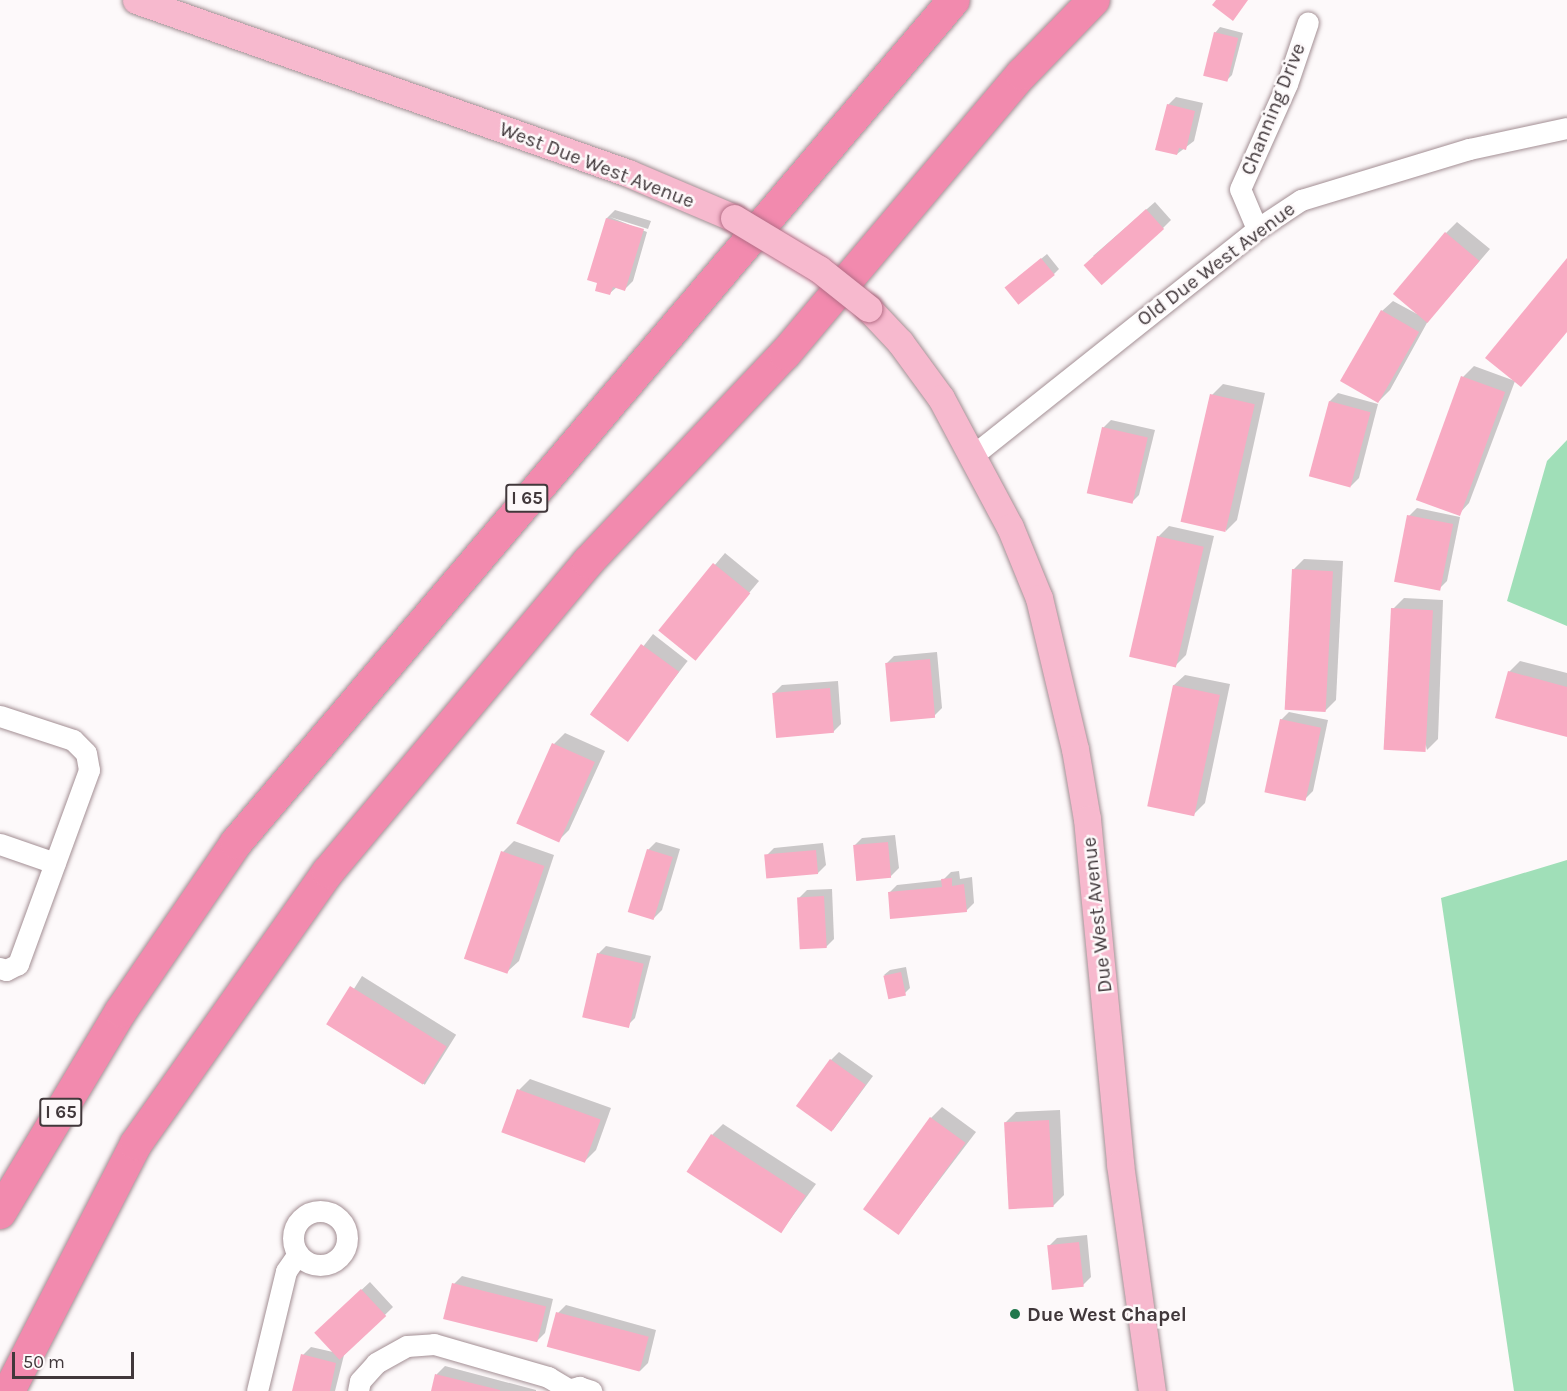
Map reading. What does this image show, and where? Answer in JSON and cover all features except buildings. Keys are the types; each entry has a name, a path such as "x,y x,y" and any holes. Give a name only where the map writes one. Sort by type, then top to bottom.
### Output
{"highway":[{"name":"I 65","path":"0,1213 121,1011 236,843 954,0"},
{"path":"9,1391 136,1144 328,872 588,562 785,354 1022,74 1094,0"}],"main road":[{"name":"West Due West Avenue","path":"136,0 628,173 734,218 819,268 868,308 936,390 972,456"},
{"name":"Due West Avenue","path":"972,456 1010,527 1039,598 1075,749 1095,893 1120,1164 1152,1391"}],"street":[{"name":"Channing Drive","path":"1257,229 1240,189 1287,84 1308,22"},
{"name":"Old Due West Avenue","path":"972,456 1257,229 1301,200 1328,189 1469,149 1567,128"},
{"path":"0,716 74,740 86,753 89,770 18,964 6,970 0,968"},
{"path":"0,844 55,863"},
{"path":"257,1391 286,1271 297,1254"},
{"path":"358,1391 360,1382 376,1362 407,1346 434,1344 548,1377 566,1390 591,1391"}],"green space":[{"path":"1567,440 1567,626 1507,601 1547,461"},
{"path":"1567,860 1567,1391 1514,1391 1441,898"}],"place":[{"name":"Due West Chapel","path":"1015,1314"}]}
